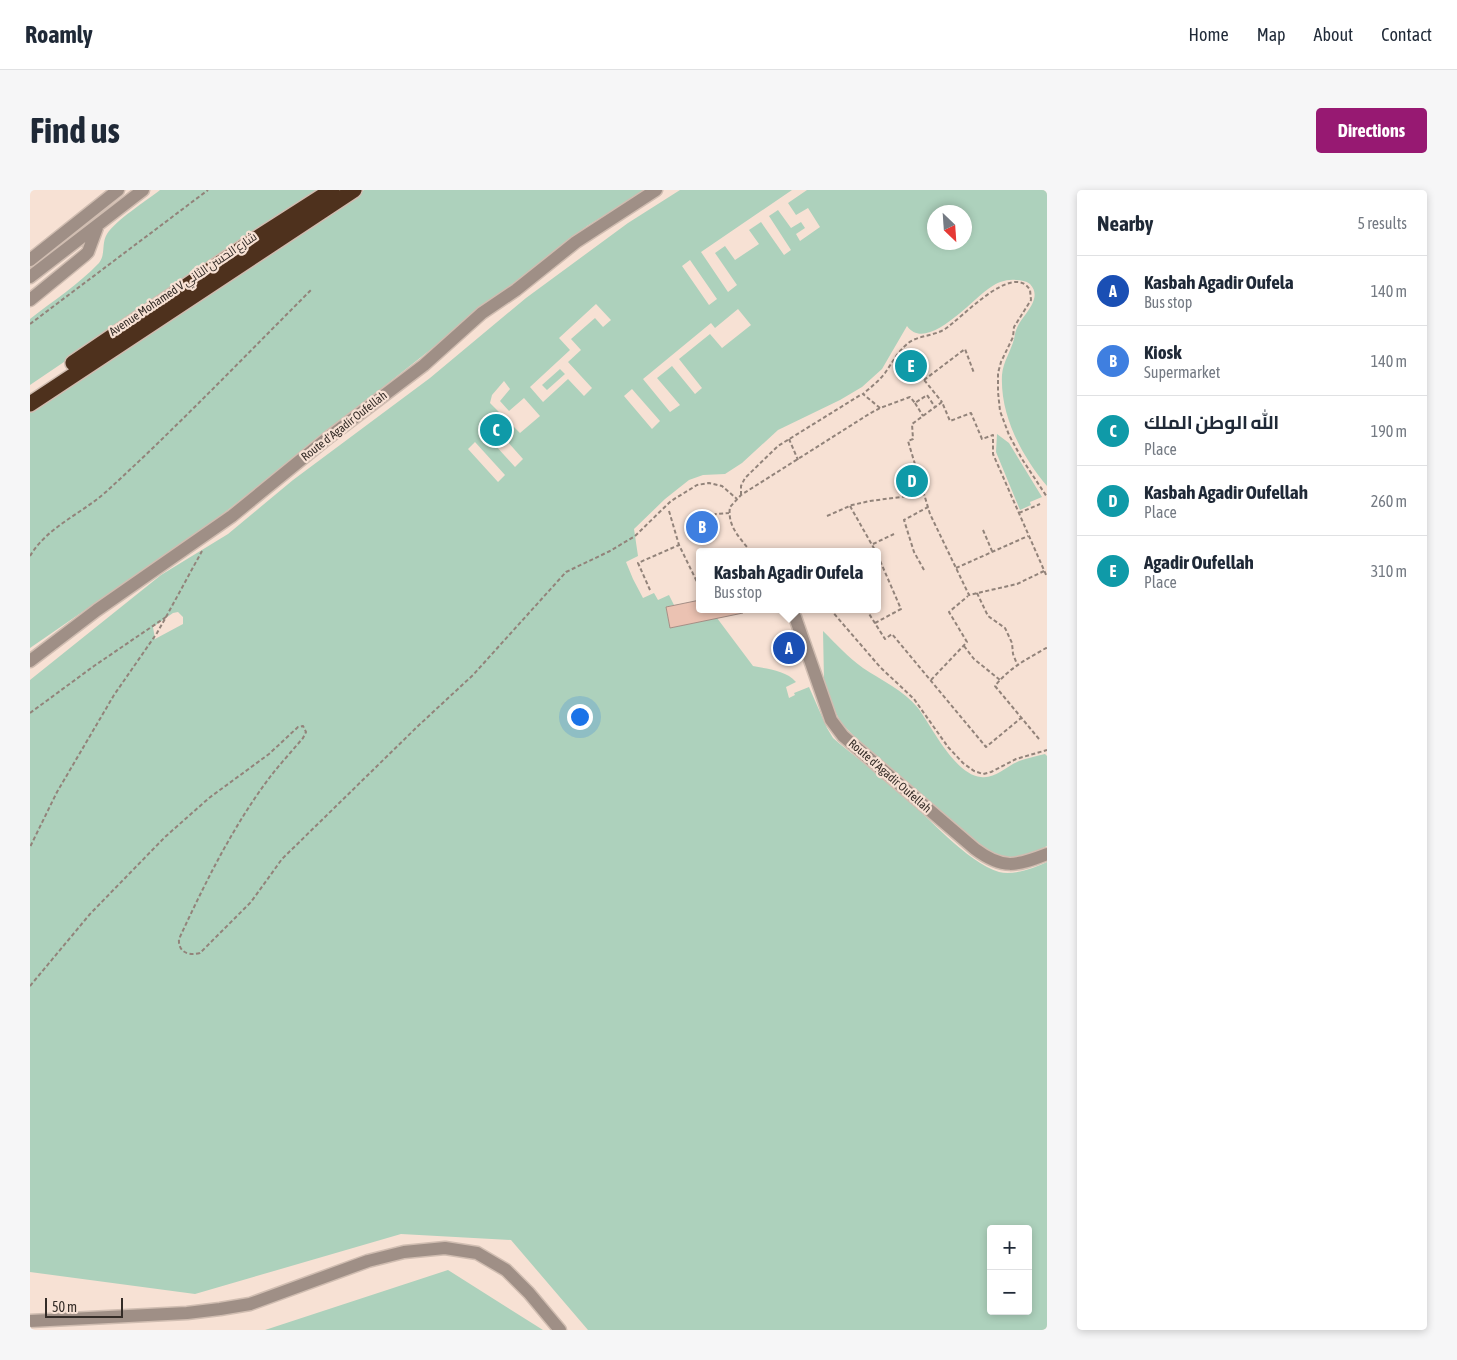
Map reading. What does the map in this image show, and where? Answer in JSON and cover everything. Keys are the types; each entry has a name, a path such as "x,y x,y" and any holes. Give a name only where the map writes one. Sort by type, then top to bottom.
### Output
{"highway":[{"name":"Avenue Mohamed V شارع الحسن الثاني","path":"30,393 249,243 332,190"},
{"name":"Avenue Mohamed V شارع الحسن الثاني","path":"30,404 354,190"}],"street":[{"path":"30,260 118,190"},
{"path":"30,277 143,190"},
{"name":"Route d'Agadir Oufellah","path":"30,661 142,577 211,531 329,437 420,368 482,313 516,290 589,233 656,190"},
{"path":"30,300 88,252 98,225"},
{"name":"Route d'Agadir Oufellah","path":"795,617 831,720 843,736 975,849 993,861 1005,864 1021,863 1047,854"},
{"path":"30,1321 187,1313 250,1304 368,1261 404,1252 445,1248 477,1252 506,1270 560,1330"}],"path":[{"path":"30,324 208,190"},
{"path":"741,495 741,486 744,478 778,446 863,394 876,383 907,343 943,330 1001,285 1017,282 1025,284 1030,290 1031,300 1014,327 1013,336 1001,362 998,373 1000,411 1008,435 1047,497"},
{"path":"30,556 46,536 102,495 148,453 312,290"},
{"path":"924,380 966,349 974,373"},
{"path":"916,370 942,402 950,421 971,413 982,438 993,435 994,454 1018,514 1047,577"},
{"path":"863,394 880,408"},
{"path":"915,403 927,395 935,407"},
{"path":"748,548 734,530 729,514 730,507 741,495 880,408 910,397 923,416"},
{"path":"942,402 912,424 913,439 908,442 928,507 969,595"},
{"path":"788,439 798,460"},
{"path":"30,986 90,914 165,837 209,798 268,754 298,727 303,726 306,732 270,777 221,854 179,938 179,944 185,953 190,955 200,953 251,902 282,859 472,675 566,572 610,551 635,536 671,501 697,485 709,483 722,486 737,499"},
{"path":"826,516 870,500 924,494"},
{"path":"1018,514 1040,504"},
{"path":"850,506 874,548"},
{"path":"924,570 914,552 904,520 928,507"},
{"path":"669,511 679,545 696,580"},
{"path":"696,525 716,514 729,514"},
{"path":"983,530 992,551"},
{"path":"30,847 57,792 114,695 157,633 199,560 211,531"},
{"path":"872,544 894,534"},
{"path":"956,568 1028,536"},
{"path":"650,590 638,563 679,545"},
{"path":"875,623 901,609 881,563"},
{"path":"931,680 967,642 949,612 969,595 1020,584 1044,571"},
{"path":"977,593 988,616 1005,628 1012,643 1013,654 1017,664"},
{"path":"833,613 880,668 914,699 948,747 974,771 983,774 991,772 1016,759 1047,750"},
{"path":"869,613 885,639 892,634 986,747 1021,718"},
{"path":"30,714 94,666 166,617"},
{"path":"963,646 974,659 1000,680"},
{"path":"1039,739 995,686 1017,664 1046,648 1047,650"}],"green space":[{"path":"160,190 318,190 30,385 30,319 91,271 101,260 104,241 111,229"},
{"path":"364,190 646,190 587,226 210,524 30,648 30,409"},
{"path":"680,190 792,190 701,252 728,292 737,285 715,253 725,246 735,260 759,244 749,230 761,222 784,255 791,250 769,216 778,210 791,228 801,222 805,228 796,234 800,241 820,227 808,208 796,215 788,203 807,190 1047,190 1047,486 1029,462 1014,435 1002,390 1004,366 1016,329 1031,307 1035,295 1034,290 1027,282 1006,280 991,287 962,312 938,329 926,333 916,333 907,326 882,369 862,387 840,400 778,430 742,463 725,474 703,475 689,480 665,499 634,529 638,556 626,562 643,598 654,593 658,600 669,595 674,605 666,607 670,628 717,618 753,666 782,672 796,682 786,687 789,698 795,695 794,693 809,687 833,738 901,793 974,859 987,867 1005,873 1023,871 1047,862 1047,1330 588,1330 511,1240 401,1234 195,1294 30,1272 30,680 161,575 228,534 293,480 430,378 526,298 628,223","holes":["690,260 717,299 709,305 682,266","596,304 611,320 603,327 595,318 571,339 581,350 568,362 592,388 584,396 568,379 543,402 530,387 570,350 559,338","738,309 751,325 722,348 710,334 679,359 702,388 695,394 672,366 657,378 680,405 670,412 643,379 711,323 715,328","504,381 510,389 500,401 509,411 524,398 540,416 520,433 510,423 499,432 523,459 515,467 484,433 503,416 490,403 492,395","632,389 660,421 652,429 624,396","475,442 505,475 498,482 468,449","178,612 183,617 183,624 155,639 153,627 173,613"]},
{"path":"560,369 565,374 547,390 542,385"},
{"path":"997,434 1009,443 1042,497 1030,502 1031,505 1020,510 996,452"},
{"path":"823,631 863,668 899,691 912,702 953,759 971,774 981,777 991,776 1019,761 1045,754 1047,756 1047,846 1030,854 1017,857 1004,856 987,850 874,756 841,723 833,707 824,680"},
{"path":"448,1270 543,1330 265,1330"}],"building":[{"path":"696,601 696,613 743,613 670,628 666,607"}],"place":[{"name":"Agadir Oufellah","path":"911,366"},
{"name":"الله الوطن الملك","path":"496,430"},
{"name":"Kasbah Agadir Oufellah","path":"912,481"},
{"name":"Kiosk","path":"702,527"},
{"name":"Kasbah Agadir Oufela","path":"789,648"}]}
